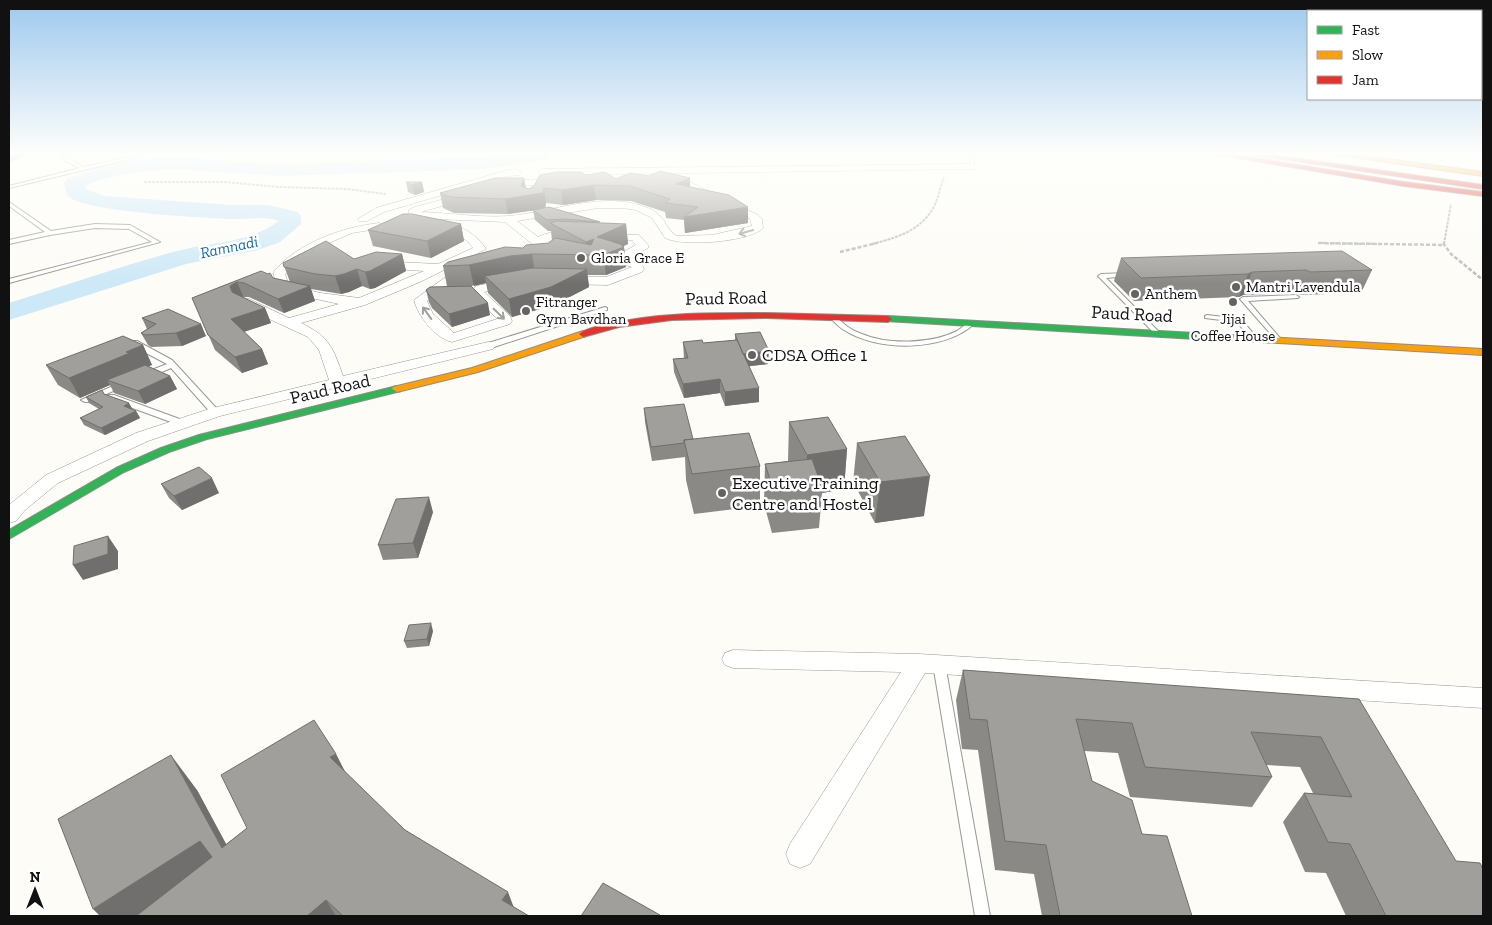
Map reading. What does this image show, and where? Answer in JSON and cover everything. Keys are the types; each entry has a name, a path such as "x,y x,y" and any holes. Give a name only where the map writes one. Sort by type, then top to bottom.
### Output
{"main road":[{"name":"Paud Road","path":"9,535 120,470 165,450 203,437 365,399 475,370 606,326 635,320 670,316 728,315 832,317 1278,339 1483,352"}],"street":[{"path":"364,219 380,210 425,197"},
{"path":"460,197 419,208 413,212 413,215 508,219 621,200 654,214 670,237"},
{"path":"508,219 529,234 548,253 544,257 525,259 548,258 553,253 551,248 541,241 543,238 560,234 596,238 635,237 642,244 642,248 629,253 627,258 630,262 637,265 638,269 608,281 555,282 589,291 600,289 640,270 640,264 630,259 630,256 670,237 702,239 745,233 758,228 757,219 713,197"},
{"path":"360,302 309,296 283,288 279,273 295,259 338,233 357,228 392,225"},
{"path":"290,322 360,302 480,249 475,240 460,230 410,226"},
{"path":"486,338 471,341 464,334 452,338 440,329 420,303 420,300 450,278 487,257"},
{"path":"371,263 438,268"},
{"path":"450,278 474,270"},
{"path":"429,293 468,292 521,281"},
{"path":"9,517 18,506 52,479 142,437 215,412 338,383 486,338 505,319 480,297 468,292"},
{"path":"244,302 314,334 326,349 338,383"},
{"path":"486,338 502,361"},
{"path":"733,659 929,663 1328,694 1483,698"},
{"path":"800,854 929,663"}],"lane":[{"path":"9,204 50,233"},
{"path":"9,242 95,226 130,227 157,242 9,281"},
{"path":"1139,275 1101,276 1157,333"},
{"path":"1278,339 1243,299 1296,297"},
{"path":"486,338 605,309"},
{"path":"832,317 838,324 854,334 894,344 910,344 946,337 965,330 972,323"},
{"path":"1208,317 1239,320 1253,338"},
{"path":"127,339 172,365 215,412"},
{"path":"137,379 172,365"},
{"path":"85,400 128,382"},
{"path":"111,397 182,423"},
{"path":"929,663 983,916"}],"path":[{"path":"396,197 408,202"},
{"path":"840,252 891,239 913,230 932,210 937,197"},
{"path":"1439,197 1451,204 1443,243 1451,254 1483,280"},
{"path":"1318,243 1445,245"}],"building":[{"path":"455,197 517,197 505,199"},
{"path":"664,197 732,197 748,207 684,217 698,207 665,203 670,199"},
{"path":"549,207 600,222 565,219 547,220 533,210"},
{"path":"403,214 412,214 461,224 427,241 368,230"},
{"path":"557,221 626,224 597,237 624,247 603,255 532,254 510,256 469,265 443,266 448,262 505,247 523,248 526,245 549,243 555,238 591,245 594,239 586,242 550,223"},
{"path":"326,241 354,259 376,252 402,254 370,271 365,272 357,269 335,276 315,274 284,267 283,263"},
{"path":"1342,251 1372,270 1310,272 1306,270 1141,278 1121,258"},
{"path":"532,268 587,269 551,287 509,299 485,276"},
{"path":"261,271 270,273 273,278 310,286 278,299 244,283 237,282 230,286 232,292 265,308 231,319 262,349 235,357 208,335 192,298"},
{"path":"471,286 488,303 449,314 426,290 430,287"},
{"path":"168,309 201,324 176,333 145,335 141,333 156,324 142,318"},
{"path":"760,332 769,351 743,354 735,334"},
{"path":"123,336 143,345 126,352 130,353 69,378 46,365"},
{"path":"702,340 703,343 737,340 759,388 725,392 720,379 683,384 673,359 688,358 683,342"},
{"path":"145,365 170,376 138,391 107,380"},
{"path":"102,390 104,394 129,403 124,406 136,411 101,428 80,418 103,407 86,397"},
{"path":"684,404 693,439 684,440 684,443 651,447 644,408"},
{"path":"828,417 847,449 807,455 789,422"},
{"path":"749,433 760,466 692,474 684,440"},
{"path":"905,436 930,476 880,482 857,443"},
{"path":"812,459 822,487 774,492 765,464"},
{"path":"199,467 212,478 174,496 161,484"},
{"path":"429,497 413,543 378,545 396,499"},
{"path":"108,536 108,554 73,565 74,546"},
{"path":"431,623 427,639 404,641 409,625"},
{"path":"963,670 1359,699 1456,861 1480,863 1483,869 1483,916 1386,916 1350,844 1328,842 1304,793 1352,797 1321,737 1251,732 1272,777 1145,767 1132,723 1076,719 1092,781 1132,800 1142,834 1167,836 1192,916 1060,916 1046,845 1005,841 987,720 970,719"},
{"path":"314,720 336,754 330,757 405,830 508,892 502,900 529,916 341,916 326,900 307,916 136,916 212,857 200,841 93,909 58,819 171,755 222,848 247,828 221,775"},
{"path":"603,883 660,915 581,916"}],"waterway":[{"name":"Ramnadi","path":"9,312 182,257 250,245 272,237 290,224 290,217 268,212 232,212 101,202 88,197"}],"traffic: fast":[{"path":"888,319 1213,337"},
{"path":"9,535 120,470 165,450 203,437 397,389"}],"traffic: slow":[{"path":"397,389 475,370 583,334"},
{"path":"1213,337 1483,352"}],"traffic: jam":[{"path":"583,334 601,328 636,321 708,316 888,319"}],"place":[{"name":"Gloria Grace E","path":"581,258"},
{"name":"Mantri Lavendula","path":"1236,287"},
{"name":"Anthem","path":"1135,294"},
{"name":"Jijai Coffee House","path":"1233,302"},
{"name":"Fitranger Gym Bavdhan","path":"526,311"},
{"name":"CDSA Office 1","path":"752,355"},
{"name":"Executive Training Centre and Hostel","path":"722,493"}]}
